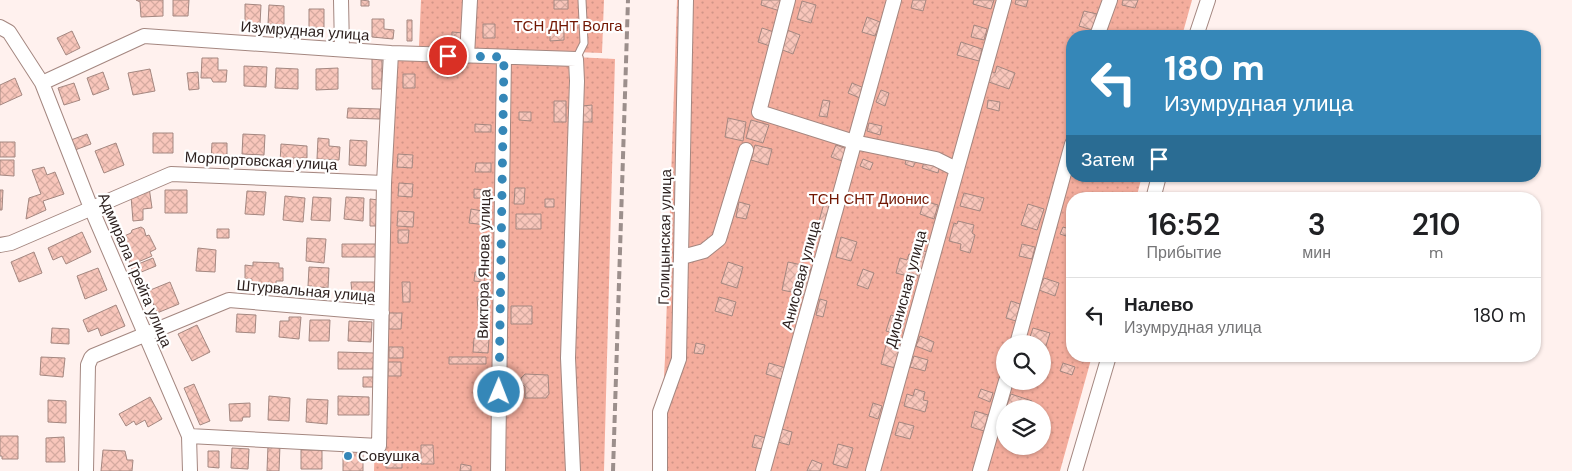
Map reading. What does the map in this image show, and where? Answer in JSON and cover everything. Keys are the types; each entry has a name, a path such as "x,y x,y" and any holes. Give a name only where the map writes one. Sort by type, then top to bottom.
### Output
{"street":[{"path":"341,0 342,49"},
{"path":"468,56 470,0"},
{"name":"Голицынская улица","path":"660,471 660,412 679,359 686,0"},
{"path":"788,0 759,112 854,142 936,158 956,169"},
{"name":"Анисовая улица","path":"763,471 894,0"},
{"name":"Дионисная улица","path":"873,471 1004,0"},
{"path":"1099,30 1110,0"},
{"path":"1198,30 1208,0"},
{"name":"Адмирала Грейга улица","path":"0,27 9,32 42,83 91,208 189,436 190,471"},
{"name":"Изумрудная улица","path":"42,83 144,36 391,53 576,59"},
{"path":"189,436 379,446 384,183 391,53"},
{"name":"Виктора Янова улица","path":"498,471 504,57"},
{"path":"573,471 568,358 577,81 576,59"},
{"path":"682,257 704,252 719,239 746,150"},
{"path":"1019,335 1066,166"},
{"name":"Морпортовская улица","path":"0,245 11,243 171,174 384,183"},
{"name":"Штурвальная улица","path":"86,471 89,362 97,354 230,300 382,313"},
{"path":"1075,471 1108,362"},
{"path":"980,471 1003,390"}],"lane":[{"path":"576,59 584,43 582,0"}],"green space":[{"name":"ТСН ДНТ Волга","path":"421,0 604,0 602,53 419,46"},
{"name":"ТСН СНТ Дионис","path":"677,0 1192,0 1184,30 1066,30 1066,182 1140,182 1138,192 1066,192 1066,362 1090,362 1060,471 659,471 665,358"},
{"path":"389,48 615,59 604,471 374,471"}],"building":[{"path":"136,0 163,0 163,16 141,17 140,2"},
{"path":"173,0 189,0 188,16 173,16"},
{"path":"361,0 369,1 369,6 361,6"},
{"path":"554,0 568,0 568,9 554,9"},
{"path":"762,0 784,0 780,11 761,5"},
{"path":"913,0 926,0 923,11 911,8"},
{"path":"974,0 994,0 991,9 973,4"},
{"path":"1016,0 1028,0 1026,7 1015,4"},
{"path":"1123,0 1138,0 1135,8 1122,5"},
{"path":"802,1 816,5 811,23 797,19"},
{"path":"245,4 261,5 260,24 245,23"},
{"path":"269,5 284,6 284,25 268,24"},
{"path":"309,9 324,9 324,28 309,28"},
{"path":"1084,11 1097,14 1092,30 1079,26"},
{"path":"867,17 880,22 875,36 862,32"},
{"path":"372,19 384,19 384,29 394,30 393,39 372,37"},
{"path":"407,20 412,20 412,41 407,41"},
{"path":"483,24 495,24 495,38 483,38"},
{"path":"974,25 987,29 984,40 971,37"},
{"path":"550,28 564,28 564,40 550,41"},
{"path":"762,28 774,32 770,46 758,42"},
{"path":"787,30 800,35 793,54 780,49"},
{"path":"72,31 80,48 66,55 57,38"},
{"path":"452,32 463,33 463,40 452,40"},
{"path":"961,42 982,49 979,61 957,55"},
{"path":"372,57 382,57 382,89 372,89"},
{"path":"202,58 218,58 218,70 227,70 226,82 213,82 211,78 201,78"},
{"path":"244,66 267,67 266,87 244,86"},
{"path":"997,66 1015,73 1009,89 986,81 990,71 995,73"},
{"path":"276,68 298,69 298,89 275,88"},
{"path":"338,68 338,89 316,90 316,69"},
{"path":"150,69 155,91 133,95 128,73"},
{"path":"103,72 109,89 93,95 87,78"},
{"path":"198,72 199,89 189,90 187,73"},
{"path":"403,74 415,74 415,88 403,88"},
{"path":"15,78 22,95 0,105 0,85"},
{"path":"74,83 80,100 64,105 58,88"},
{"path":"852,83 864,88 860,98 848,93"},
{"path":"881,90 889,93 885,106 876,102"},
{"path":"823,100 830,101 827,117 819,116"},
{"path":"988,100 1000,102 999,111 987,108"},
{"path":"554,101 566,101 566,122 554,122"},
{"path":"592,105 592,122 583,122 582,106"},
{"path":"348,108 380,109 380,119 347,118"},
{"path":"519,112 531,112 531,121 519,120"},
{"path":"728,118 746,122 743,141 725,137"},
{"path":"751,120 769,125 763,143 746,138"},
{"path":"869,123 882,126 880,135 867,131"},
{"path":"475,124 491,125 491,132 475,132"},
{"path":"153,133 173,133 173,153 153,153"},
{"path":"87,134 91,144 75,150 71,140"},
{"path":"243,134 265,135 264,155 242,154"},
{"path":"318,138 329,139 329,146 340,147 339,160 317,159"},
{"path":"350,140 367,141 366,166 349,165"},
{"path":"0,142 15,142 15,157 0,157"},
{"path":"116,143 124,165 104,173 95,151"},
{"path":"212,143 227,143 227,160 211,160"},
{"path":"281,144 307,146 307,158 293,158 293,164 280,163"},
{"path":"755,145 772,149 768,165 751,160"},
{"path":"836,145 847,149 842,161 831,157"},
{"path":"398,154 413,155 412,168 397,167"},
{"path":"907,157 916,161 913,167 905,164"},
{"path":"863,159 873,163 870,170 860,166"},
{"path":"0,160 14,160 14,176 0,175"},
{"path":"925,160 940,165 938,173 922,168"},
{"path":"476,163 491,163 491,172 475,172"},
{"path":"44,167 47,175 55,172 64,194 43,201 46,210 26,219 29,198 41,194 32,170"},
{"path":"399,183 413,184 412,197 398,196"},
{"path":"149,187 152,208 143,209 143,220 133,221 131,196"},
{"path":"515,188 525,188 524,204 514,204"},
{"path":"474,189 488,190 488,198 474,198"},
{"path":"0,190 3,190 2,210 0,210"},
{"path":"165,190 187,190 187,213 165,213"},
{"path":"247,191 266,192 264,215 245,214"},
{"path":"964,193 984,198 980,211 960,206"},
{"path":"285,196 305,198 303,222 283,220"},
{"path":"313,197 331,198 330,221 311,220"},
{"path":"346,197 364,198 363,221 344,219"},
{"path":"370,199 379,200 378,226 370,226"},
{"path":"545,199 554,199 554,207 545,207"},
{"path":"924,201 938,205 934,219 920,214"},
{"path":"739,202 750,205 746,219 736,217"},
{"path":"824,203 834,205 825,238 815,236"},
{"path":"1028,204 1044,209 1037,230 1021,225"},
{"path":"471,209 488,212 486,225 469,223"},
{"path":"398,211 414,212 413,227 397,226"},
{"path":"516,214 541,214 541,229 516,229"},
{"path":"958,221 974,225 972,233 975,235 970,253 960,250 961,244 949,241 954,223 957,224"},
{"path":"141,227 144,229 146,236 149,235 156,249 150,252 152,256 131,265 122,247 125,244 122,237 131,233 132,230"},
{"path":"1063,227 1066,228 1066,236 1060,234"},
{"path":"217,229 229,229 229,238 217,238"},
{"path":"398,230 409,230 408,243 398,243"},
{"path":"82,232 91,252 66,264 62,256 53,260 48,248"},
{"path":"841,237 857,242 851,261 836,257"},
{"path":"307,238 326,239 324,263 306,261"},
{"path":"342,244 378,244 378,257 342,257"},
{"path":"1022,244 1035,247 1032,259 1019,256"},
{"path":"198,248 216,250 215,272 196,271"},
{"path":"915,249 928,252 922,277 909,273 908,276 896,273 900,258 907,260 909,254 913,255"},
{"path":"34,252 42,273 19,282 11,262"},
{"path":"153,258 156,266 134,275 131,267"},
{"path":"253,262 279,263 279,268 283,268 283,281 276,281 276,286 251,285 252,279 245,279 245,265 253,266"},
{"path":"728,262 743,267 737,288 721,283"},
{"path":"788,262 811,267 806,295 782,290"},
{"path":"309,267 329,268 328,288 320,287 320,292 311,291 312,286 308,286"},
{"path":"98,268 107,290 85,299 77,276"},
{"path":"863,269 874,273 868,289 857,285"},
{"path":"475,272 485,273 484,282 474,281"},
{"path":"1044,278 1059,283 1055,296 1039,290"},
{"path":"170,282 179,304 157,313 148,291"},
{"path":"351,282 377,282 377,295 370,295 370,299 359,299 359,294 352,294"},
{"path":"402,282 410,282 410,302 403,302"},
{"path":"477,297 487,297 487,310 478,310"},
{"path":"719,297 736,302 732,316 715,311"},
{"path":"820,299 827,301 823,317 816,315"},
{"path":"1011,301 1020,304 1016,321 1006,318"},
{"path":"116,305 125,326 101,336 98,328 88,332 83,320"},
{"path":"511,306 532,306 532,324 511,324"},
{"path":"389,313 402,313 401,329 389,329"},
{"path":"237,314 256,315 255,333 236,332"},
{"path":"891,315 905,319 900,335 886,331"},
{"path":"289,317 301,317 299,339 279,337 280,321 289,321"},
{"path":"310,320 330,320 329,341 309,341"},
{"path":"349,321 372,322 371,342 348,341"},
{"path":"197,325 210,352 192,361 178,334"},
{"path":"52,328 69,329 69,344 51,343"},
{"path":"1033,328 1050,333 1049,335 1031,335"},
{"path":"920,336 934,342 931,352 916,346"},
{"path":"474,338 489,339 488,353 473,352"},
{"path":"696,343 705,345 703,354 694,353"},
{"path":"886,345 900,348 895,368 881,364"},
{"path":"389,347 403,347 403,358 389,358"},
{"path":"338,352 374,353 373,369 338,369"},
{"path":"914,356 928,360 925,371 910,367"},
{"path":"41,357 65,358 63,377 40,375"},
{"path":"449,357 486,357 486,364 449,364"},
{"path":"388,362 401,362 401,376 388,376"},
{"path":"769,363 786,368 782,379 766,374"},
{"path":"1063,363 1075,367 1072,375 1060,371"},
{"path":"525,374 548,375 549,394 546,398 525,398 525,387 522,384 521,378"},
{"path":"363,377 375,377 375,387 363,387"},
{"path":"194,384 210,421 200,425 184,388"},
{"path":"915,389 925,392 923,400 928,401 925,412 904,406 907,394 913,396"},
{"path":"981,389 993,393 990,402 978,397"},
{"path":"1011,394 1029,400 1009,400"},
{"path":"269,396 290,398 289,421 268,420"},
{"path":"338,396 369,397 369,415 338,415"},
{"path":"150,397 162,419 148,427 145,420 136,425 134,421 126,426 119,414"},
{"path":"478,398 492,399 491,404 478,403"},
{"path":"307,399 328,400 327,424 306,422"},
{"path":"48,400 66,401 66,423 48,422"},
{"path":"250,403 250,417 243,417 242,421 230,421 229,404"},
{"path":"873,403 882,406 878,419 869,416"},
{"path":"975,411 988,415 984,431 971,427"},
{"path":"899,422 914,426 910,439 895,435"},
{"path":"782,429 792,432 789,445 778,442"},
{"path":"755,435 766,438 763,449 752,447"},
{"path":"0,436 18,436 18,459 2,459 2,456 0,456"},
{"path":"64,437 65,462 46,462 46,438"},
{"path":"838,444 853,448 847,468 833,464"},
{"path":"268,445 280,445 279,471 267,471"},
{"path":"421,445 433,445 434,464 421,464"},
{"path":"232,448 249,449 248,469 231,468"},
{"path":"103,450 125,451 127,460 133,460 132,471 101,471"},
{"path":"301,450 322,450 322,469 301,469"},
{"path":"208,451 219,451 219,468 208,467"},
{"path":"343,451 363,451 363,471 343,471"},
{"path":"386,454 402,454 402,468 386,468"},
{"path":"812,460 822,464 820,471 807,471"},
{"path":"461,464 471,466 471,471 460,471"}],"railway":[{"path":"613,471 628,0"}],"place":[{"name":"Совушка","path":"348,456"}],"route":[{"path":"448,56 504,57 499,392"}]}
